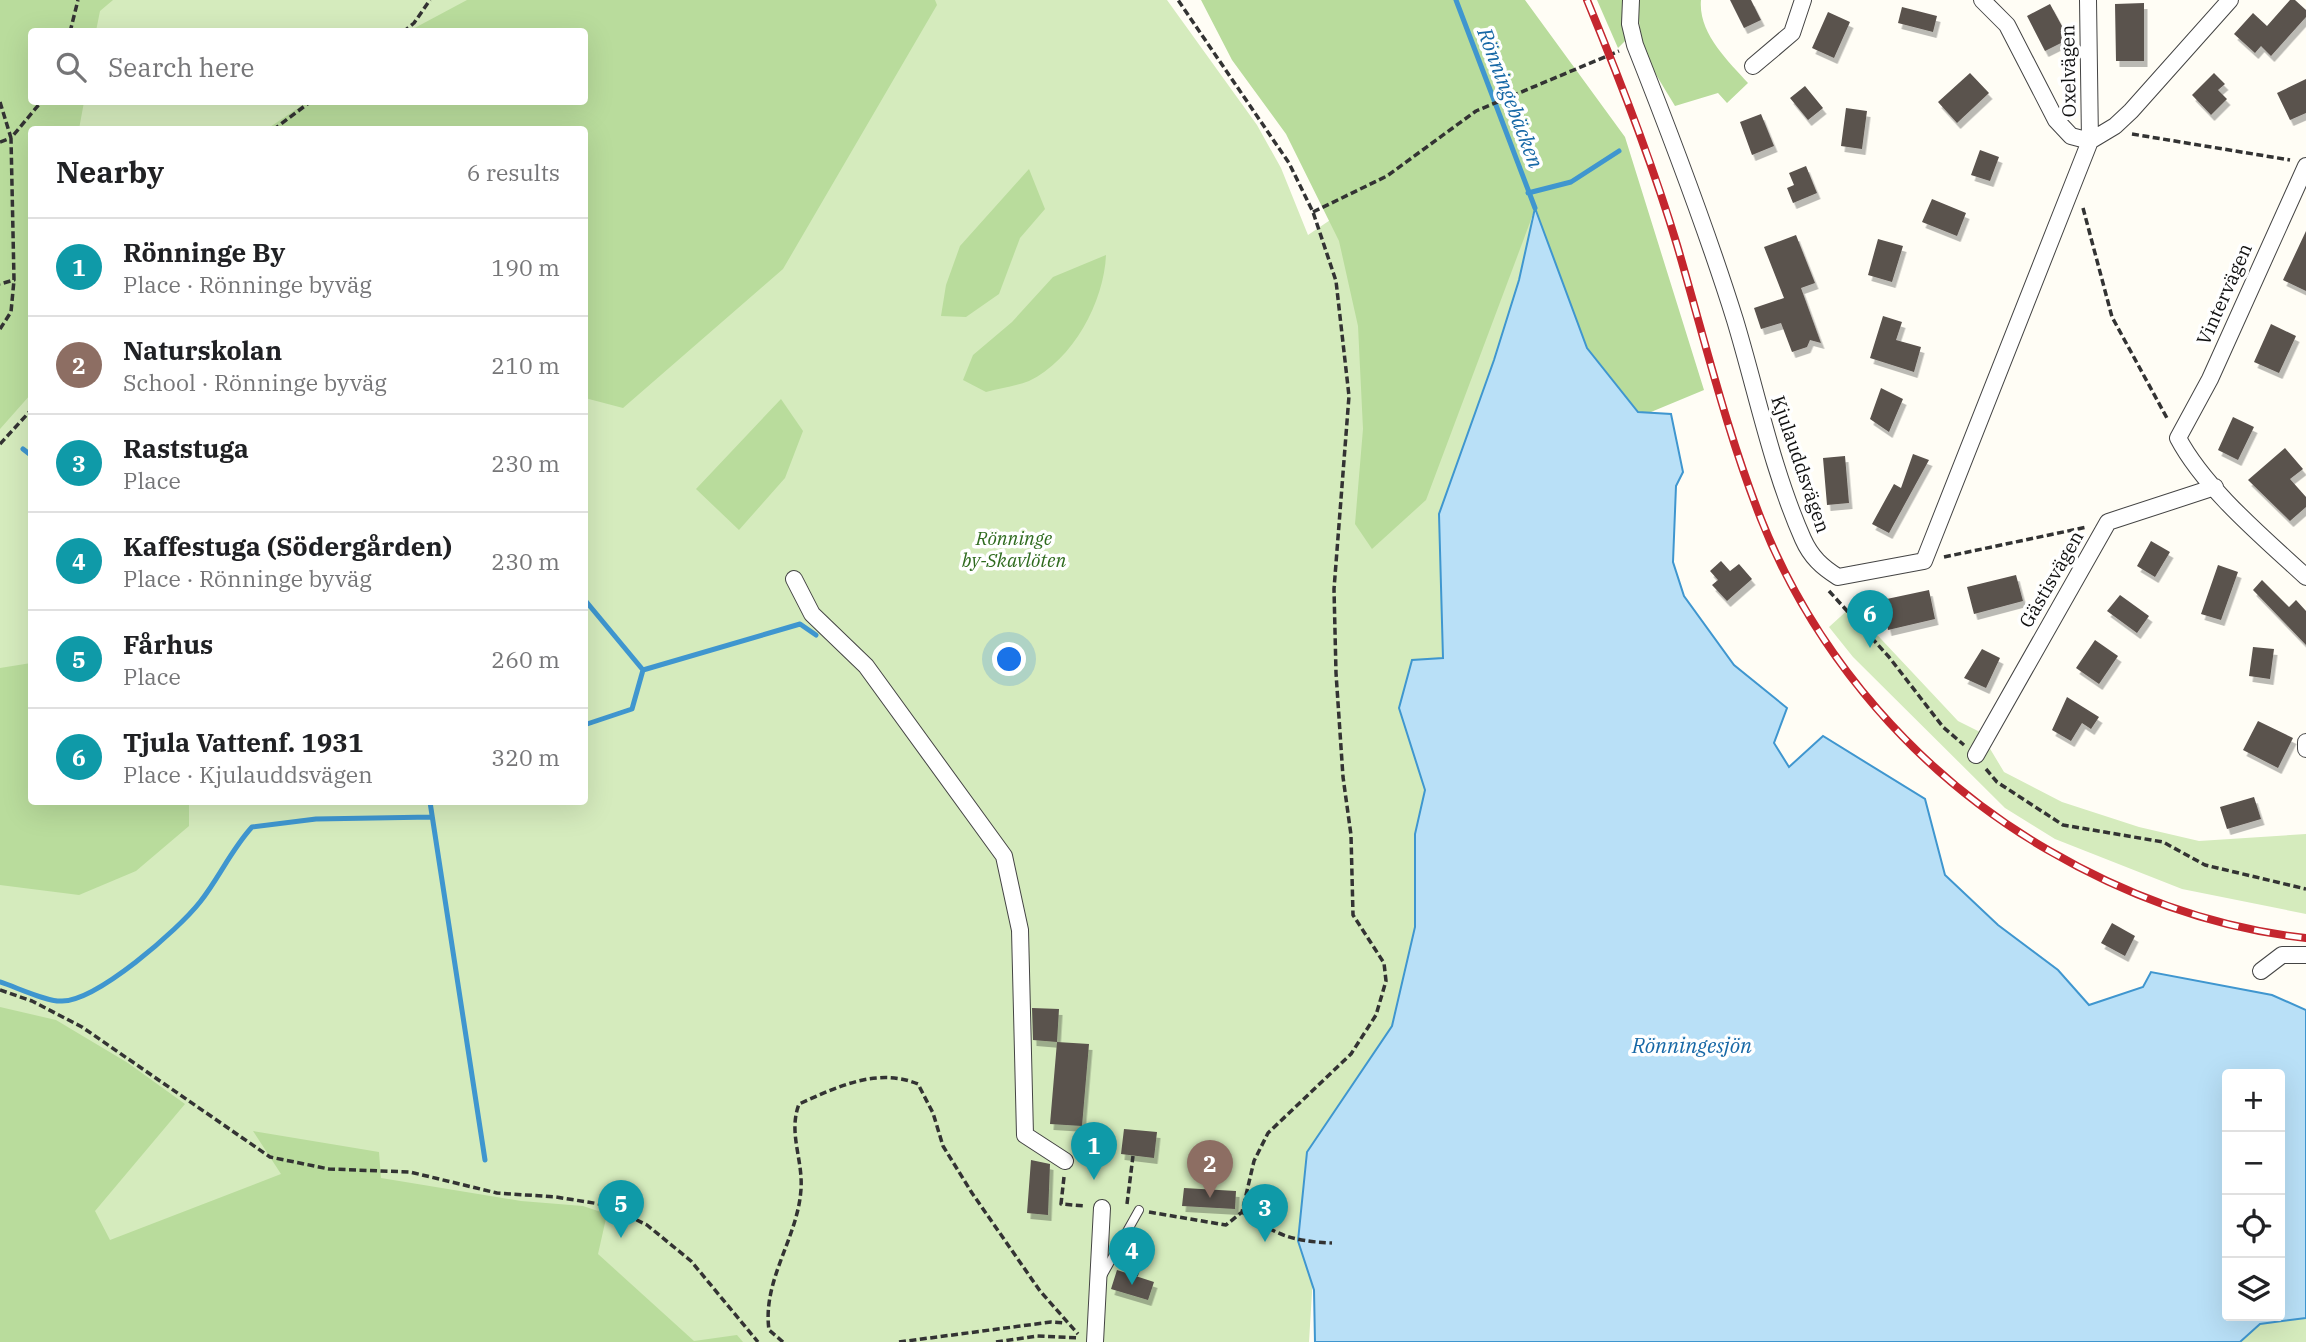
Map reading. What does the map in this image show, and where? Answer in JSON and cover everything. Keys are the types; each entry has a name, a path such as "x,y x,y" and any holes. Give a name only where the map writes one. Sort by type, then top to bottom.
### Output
{"street":[{"name":"Kjulauddsvägen","path":"1631,0 1630,23 1635,45 1688,179 1735,320 1777,471 1804,541 1820,566"},
{"path":"1752,66 1792,33 1802,0"},
{"path":"1982,0 2007,25 2056,120 2071,136 2090,141"},
{"name":"Oxelvägen","path":"2088,0 2090,141"},
{"path":"1820,566 1838,577 1924,561 2090,141 2115,127 2230,0"},
{"name":"Vintervägen","path":"2178,438 2210,379 2306,166"},
{"path":"2178,438 2186,453 2215,487 2306,578"},
{"name":"Gästisvägen","path":"1976,755 2108,522 2215,487"},
{"path":"794,579 812,614 866,666 1004,856 1020,930 1025,1135 1065,1161"},
{"path":"2306,742 2306,749"},
{"path":"2261,971 2282,955 2306,956"},
{"path":"1095,1342 1102,1208"}],"lane":[{"path":"1099,1282 1139,1210"}],"path":[{"path":"71,28 78,0"},
{"path":"408,28 430,0"},
{"path":"1133,1156 1126,1210 1226,1225 1242,1212 1254,1161 1268,1133 1351,1054 1376,1015 1386,981 1384,963 1353,915 1352,835 1343,777 1334,589 1349,396 1336,281 1313,212 1289,163 1178,0"},
{"path":"1313,212 1387,176 1476,111 1635,45"},
{"path":"0,102 10,138 14,280 11,312 0,329"},
{"path":"0,142 10,138 39,105"},
{"path":"278,126 306,105"},
{"path":"2115,127 2125,133 2288,159 2306,166"},
{"path":"2074,178 2112,317 2178,438"},
{"path":"0,284 14,280"},
{"path":"0,444 28,413"},
{"path":"1924,561 2108,522"},
{"path":"1820,566 1826,588 1852,620 1889,657 1943,727 1976,755 1997,782 2063,825 2163,842 2205,865 2306,889"},
{"path":"0,990 32,1001 82,1027 270,1157 328,1169 410,1172 497,1193 556,1197 606,1205 647,1225 691,1261 758,1342"},
{"path":"783,1342 769,1330 766,1312 769,1292 797,1212 801,1187 793,1121 799,1104 834,1088 884,1075 918,1084 933,1112 943,1146 972,1193 1040,1291 1066,1324 1083,1338 1037,1336 996,1342"},
{"path":"1065,1161 1061,1204 1102,1208"},
{"path":"1242,1212 1276,1234 1298,1241 1332,1243"},
{"path":"1127,1230 1136,1236 1140,1265 1136,1276"},
{"path":"899,1342 1051,1322 1066,1324"}],"green space":[{"name":"Rönninge by-Skavlöten","path":"0,0 1167,0 1257,125 1281,168 1308,235 1490,112 1543,252 1428,781 1432,953 1304,1190 1311,1233 1313,1276 1309,1342 0,1342"},
{"path":"0,0 113,0 100,11 97,28 28,28 28,105 83,105 80,126 28,126 28,397 0,429"},
{"path":"467,0 935,0 937,5 783,269 623,408 588,399 588,126 271,126 303,105 588,105 588,28 415,28"},
{"path":"1201,0 1525,0 1625,137 1704,390 1651,412 1638,412 1587,348 1535,209 1426,500 1372,549 1355,524 1363,429 1358,326 1339,241 1286,134 1232,60"},
{"path":"1597,0 1624,0 1627,39 1618,48"},
{"path":"1639,0 1701,0 1701,12 1709,35 1748,83 1727,103 1718,93 1675,106 1652,67 1643,45"},
{"path":"1029,169 1045,209 1020,238 999,294 966,317 941,316 946,285 960,246"},
{"path":"1106,255 1104,273 1092,310 1083,328 1059,359 1029,381 986,392 963,380 973,355 1012,322 1053,277"},
{"path":"781,399 803,431 785,478 739,530 696,489"},
{"path":"1851,607 1958,721 1980,732 2004,772 2062,802 2139,827 2199,841 2306,834 2306,914 2182,889 2055,839 2005,808 1853,657 1829,627"},
{"path":"28,663 28,805 189,805 189,826 136,871 79,895 0,885 0,668"},
{"path":"0,1007 56,1020 128,1063 185,1104 95,1211 110,1240 281,1174 253,1131 379,1152 381,1178 521,1201 583,1206 607,1214 598,1254 694,1341 737,1335 743,1342 0,1342"},
{"path":"2306,1318 2306,1342 2240,1342 2260,1324"}],"water":[{"name":"Rönningesjön","path":"1535,208 1587,348 1638,412 1671,414 1683,472 1676,486 1673,562 1684,596 1734,665 1787,708 1774,743 1789,767 1823,736 1925,799 1945,875 1998,925 2058,970 2089,1005 2143,987 2151,972 2272,995 2306,1010 2306,1318 2285,1321 2285,1069 2222,1069 2222,1321 2283,1321 2260,1324 2240,1342 1315,1342 1314,1290 1298,1241 1307,1152 1392,1026 1415,927 1415,834 1425,790 1399,708 1412,660 1443,658 1439,514 1494,360 1519,280"}],"building":[{"path":"1730,0 1751,0 1761,20 1744,28"},
{"path":"2290,0 2295,0 2306,10 2306,17 2271,56 2261,46 2255,53 2234,34 2253,13 2267,26"},
{"path":"2144,3 2144,61 2116,61 2115,4"},
{"path":"2050,4 2069,39 2045,51 2027,16"},
{"path":"1902,7 1937,16 1933,32 1898,23"},
{"path":"1828,12 1850,22 1834,58 1812,48"},
{"path":"1970,73 1989,93 1957,123 1938,102"},
{"path":"2214,73 2225,84 2218,90 2227,99 2211,115 2192,95"},
{"path":"2306,79 2306,113 2290,120 2277,93"},
{"path":"1805,86 1823,108 1808,120 1790,98"},
{"path":"1846,108 1867,111 1862,149 1841,146"},
{"path":"1761,114 1774,146 1752,155 1740,122"},
{"path":"1980,150 1999,157 1990,181 1971,175"},
{"path":"1806,166 1817,193 1793,203 1787,188 1794,185 1789,173"},
{"path":"1932,199 1966,213 1957,236 1922,222"},
{"path":"2306,231 2306,291 2283,280"},
{"path":"1796,235 1815,283 1801,288 1821,343 1810,340 1807,347 1792,352 1781,323 1761,329 1754,308 1784,298 1764,247"},
{"path":"1878,239 1903,246 1892,282 1868,275"},
{"path":"1883,316 1902,322 1896,340 1921,347 1914,372 1870,358"},
{"path":"2271,324 2296,336 2279,373 2254,362"},
{"path":"1881,388 1903,399 1889,432 1870,419"},
{"path":"2233,417 2254,427 2238,460 2218,450"},
{"path":"2285,448 2303,469 2290,479 2306,497 2306,507 2290,521 2248,480"},
{"path":"1913,454 1929,460 1889,533 1872,524 1894,484 1901,488"},
{"path":"1845,456 1849,503 1827,505 1823,458"},
{"path":"2151,541 2170,552 2155,577 2137,566"},
{"path":"1721,561 1730,571 1739,564 1752,579 1727,601 1712,585 1718,580 1710,571"},
{"path":"2218,565 2238,572 2221,620 2201,614"},
{"path":"2016,575 2023,601 1974,614 1967,587"},
{"path":"2262,580 2289,607 2296,600 2306,611 2306,645 2253,590"},
{"path":"1929,590 1935,619 1888,630 1882,600"},
{"path":"2120,595 2149,616 2137,633 2107,611"},
{"path":"2095,640 2118,656 2099,684 2076,668"},
{"path":"2253,647 2274,649 2270,679 2249,676"},
{"path":"1982,649 2000,658 1986,688 1964,678"},
{"path":"2067,697 2099,717 2091,729 2082,723 2071,741 2052,730"},
{"path":"2258,721 2293,738 2278,768 2243,750"},
{"path":"2254,797 2261,819 2227,829 2220,807"},
{"path":"2112,923 2135,936 2125,956 2101,943"},
{"path":"1032,1008 1059,1009 1057,1042 1033,1040"},
{"path":"1057,1042 1089,1044 1082,1126 1050,1124"},
{"path":"1124,1129 1157,1132 1154,1158 1121,1154"},
{"path":"1031,1160 1050,1164 1048,1215 1027,1213"},
{"path":"1184,1188 1236,1191 1235,1209 1182,1206"},
{"path":"1117,1270 1154,1282 1148,1300 1111,1289"}],"waterway":[{"name":"Rönningebäcken","path":"1456,0 1535,208"},
{"path":"1528,193 1571,182 1619,151"},
{"path":"23,449 28,453"},
{"path":"588,604 643,670 800,624 816,635"},
{"path":"588,724 632,709 643,670"},
{"path":"430,805 485,1160"},
{"path":"0,982 40,997 62,1001 77,998 115,977 156,946 200,902 252,827 316,819 432,817"}],"railway":[{"path":"1587,0 1657,183 1726,417 1761,519 1784,570 1811,619 1842,665 1877,709 1915,749 1957,787 2048,850 2109,882 2172,908 2238,926 2306,938"}],"place":[{"name":"Tjula Vattenf. 1931","path":"1870,648"},
{"name":"Rönninge By","path":"1094,1180"},
{"name":"Naturskolan","path":"1210,1198"},
{"name":"Fårhus","path":"621,1238"},
{"name":"Raststuga","path":"1265,1242"},
{"name":"Kaffestuga (Södergården)","path":"1132,1285"}]}
